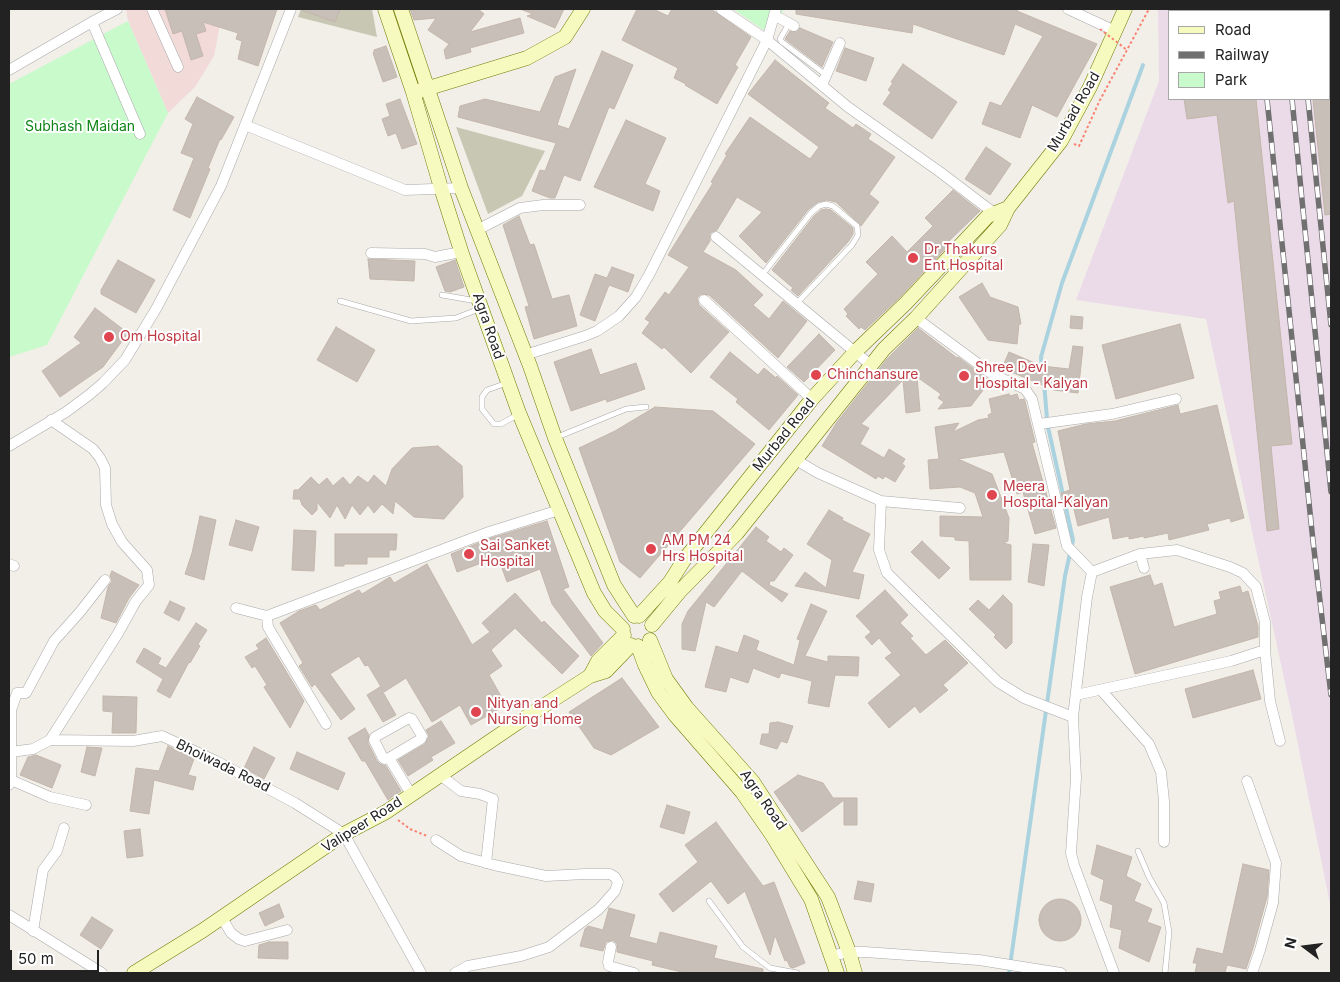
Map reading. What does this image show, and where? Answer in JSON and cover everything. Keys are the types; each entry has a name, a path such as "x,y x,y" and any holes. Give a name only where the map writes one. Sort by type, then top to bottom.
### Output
{"main road":[{"name":"Agra Road","path":"385,9 413,92 461,252 519,413 594,593 605,611 633,639 687,708 753,782 828,897 849,952 854,973"},
{"name":"Agra Road","path":"401,9 461,188 555,438 614,585 636,616 644,617 652,625 653,630 633,639"},
{"path":"413,92 427,90 527,58 565,37 583,9"},
{"name":"Murbad Road","path":"652,625 680,591 737,533 884,349 916,318 1000,225 1002,214 1060,141 1090,87 1125,9"},
{"path":"399,52 414,48"},
{"name":"Murbad Road","path":"636,616 670,582 684,560 812,399 856,351 906,303 988,216 1002,214"},
{"path":"633,639 625,624 636,616"},
{"name":"Agra Road","path":"633,639 658,692 675,715 742,792 772,835 811,899 837,973"},
{"name":"Valipeer Road","path":"134,973 222,918 344,834 386,812 590,676 606,671 633,639"}],"street":[{"path":"9,70 117,9"},
{"path":"152,9 178,66"},
{"path":"9,446 89,395 104,383 125,360 156,309 221,186 292,9"},
{"path":"721,9 804,64 822,86 848,107 1002,214"},
{"path":"1068,9 1116,31"},
{"path":"92,22 140,134"},
{"path":"525,355 597,331 619,316 636,297 649,275 767,40 777,23 791,26"},
{"path":"822,86 840,43"},
{"path":"245,125 405,190 461,188"},
{"path":"477,230 520,208 543,205 580,205"},
{"path":"716,237 872,366"},
{"path":"371,253 425,254 435,258 461,252"},
{"path":"704,300 812,399"},
{"path":"916,318 992,374 1025,389 1032,399 1067,546 1092,572"},
{"path":"1039,424 1112,414 1176,399"},
{"path":"50,740 117,635 136,601 149,585 148,570 122,542 112,524 106,505 105,468 100,458 93,449 51,420"},
{"path":"796,460 818,473 881,501 960,508"},
{"path":"881,501 879,550 886,573 998,682 1024,698 1073,717"},
{"path":"236,608 267,616 489,532 559,510"},
{"path":"1092,572 1140,554 1177,550 1230,566 1243,573 1256,586 1265,622 1265,650 1270,701 1280,741"},
{"path":"1140,554 1144,568"},
{"path":"1092,572 1087,596 1073,717 1076,778 1071,853 1114,973"},
{"path":"86,805 50,797 10,782 11,710 17,693 26,692 54,641 105,580"},
{"path":"267,616 268,627 326,724"},
{"path":"1076,695 1232,661 1265,650"},
{"path":"1101,690 1150,744 1161,772 1164,801 1164,842"},
{"path":"409,718 412,719 422,736 421,739 389,758 383,758 374,740 375,737 409,718"},
{"name":"Bhoiwada Road","path":"10,756 33,749 50,740 133,741 162,736 216,761 295,803 344,834"},
{"path":"389,758 411,794"},
{"path":"440,775 461,791 480,794 493,799 486,863"},
{"path":"1247,781 1276,864 1273,903 1252,973"},
{"path":"32,931 43,870 57,851 64,828"},
{"path":"344,834 421,973"},
{"path":"436,840 461,856 486,863 546,876 610,874 618,882 615,891 598,909 549,947 521,956 468,966 455,973"},
{"path":"9,915 102,973"},
{"path":"222,918 232,933 245,941 287,930"},
{"path":"611,947 609,966 634,973"},
{"path":"830,956 849,952 865,952 979,960 1061,973"}],"lane":[{"path":"791,26 777,23 782,42 804,64 826,75"},
{"path":"762,275 811,212 826,204 833,206 857,226 858,235 852,245 797,303"},
{"path":"442,295 481,304"},
{"path":"340,301 411,321 456,318 481,304"},
{"path":"508,383 486,390 482,397 482,409 494,424 501,424 519,413"},
{"path":"555,438 626,409 646,407"},
{"path":"1138,851 1149,877 1164,903 1169,932 1165,973"},
{"path":"710,901 743,947 770,968 797,973"}],"path":[{"path":"1060,141 1079,146 1100,100 1150,9"},
{"path":"1100,29 1127,50"},
{"path":"386,812 410,829 436,840"}],"shaded area":[{"path":"126,9 223,9 214,56 195,87 168,113 128,21"},
{"path":"301,9 372,9 377,37 298,17"},
{"path":"1158,9 1331,9 1331,909 1292,715 1206,319 1076,300 1159,81"},
{"path":"456,127 545,151 522,196 488,214"}],"green space":[{"path":"733,9 784,9 771,35"},
{"name":"Subhash Maidan","path":"128,21 168,113 47,345 9,357 9,84"}],"building":[{"path":"165,9 277,9 258,66 238,59 242,41 236,39 238,33 203,22 206,31 196,34 203,56 191,60 182,31 173,34"},
{"path":"301,9 340,9 335,22"},
{"path":"410,9 478,9 484,14 470,32 520,18 524,33 470,48 471,52 446,59 444,50 449,44 428,30 436,18 414,20"},
{"path":"520,9 564,9 555,28 527,16 533,14"},
{"path":"637,9 653,9 668,16 672,9 711,9 751,37 735,65 738,67 717,104 674,78 678,68 622,40"},
{"path":"796,9 1018,9 1017,11 1097,44 1057,117 1032,105 1020,138 982,124 990,102 1001,106 1043,36 1015,24 1004,55 913,24 912,33 796,14"},
{"path":"800,28 833,42 822,67 785,39 790,31 797,32"},
{"path":"386,46 397,77 383,82 373,53 374,50"},
{"path":"845,48 874,58 866,81 836,71"},
{"path":"602,51 633,65 614,109 609,107 580,181 564,175 555,198 532,191 540,170 545,171 556,143 458,117 460,106 485,99 540,112 555,77 576,69 557,125 569,129"},
{"path":"775,60 829,103 825,108 853,128 856,124 871,134 868,139 895,157 869,194 879,202 861,226 836,202 827,200 818,202 808,210 766,263 739,236 762,212 737,197 717,230 710,233 710,241 703,252 736,270 763,295 753,305 769,319 783,301 807,321 778,358 709,295 701,294 697,298 699,305 729,332 691,373 664,347 662,349 642,333 650,322 645,319 665,292 669,295 689,267 668,255 713,183 711,182 727,155 725,154 750,117 810,159 819,147 748,94"},
{"path":"903,64 957,102 932,139 883,104 891,92 888,90 893,83 891,82"},
{"path":"197,97 234,117 220,139 190,218 173,210 194,158 181,153 193,124 185,119"},
{"path":"400,99 417,144 402,149 396,133 388,136 382,119 390,116 386,104"},
{"path":"1331,99 1331,214 1325,215 1313,100"},
{"path":"1184,100 1256,100 1292,444 1271,446 1279,529 1267,531 1234,201 1228,203 1217,115 1187,119"},
{"path":"626,120 666,138 645,184 660,191 653,211 594,187"},
{"path":"986,147 1011,164 990,195 965,179"},
{"path":"953,190 980,211 945,245 947,247 900,297 865,330 861,327 859,329 846,316 848,314 844,309 878,274 866,262 892,236 907,252 933,226 925,218"},
{"path":"821,210 831,210 853,228 853,234 848,242 798,296 791,290 793,288 772,270 814,216"},
{"path":"519,216 530,245 534,244 552,299 569,295 577,326 534,339 525,307 529,306 503,225"},
{"path":"368,259 415,261 414,281 370,279"},
{"path":"118,260 155,280 136,313 101,294 101,290"},
{"path":"455,260 464,287 450,292 445,291 436,267"},
{"path":"612,267 634,275 628,292 609,285 595,321 580,315 595,274 607,278"},
{"path":"982,283 990,297 1018,307 1021,324 1019,324 1017,344 988,340 959,297"},
{"path":"95,308 128,333 103,367 60,397 42,371 81,343 74,337"},
{"path":"1071,316 1083,317 1082,329 1070,328"},
{"path":"1180,324 1194,378 1116,399 1102,345"},
{"path":"336,327 375,350 357,382 317,360"},
{"path":"918,328 990,381 971,406 938,409 944,402 938,398 941,394 917,377 920,411 906,413 903,380 861,424 869,428 860,444 884,458 889,449 905,459 902,464 905,466 895,482 885,476 883,479 878,476 876,479 822,446 837,422 887,359"},
{"path":"819,334 835,350 804,382 787,367"},
{"path":"1073,346 1083,347 1078,393 1054,390 1002,368 1009,352 1042,366 1069,369"},
{"path":"591,349 600,375 636,363 645,389 607,402 606,399 571,411 554,362"},
{"path":"730,352 758,375 764,368 776,378 777,376 798,395 769,430 736,402 738,399 710,377"},
{"path":"1009,394 1010,396 1017,394 1019,400 1024,399 1025,401 1035,442 1032,443 1056,528 1035,534 1023,492 1017,494 1004,452 958,459 992,474 1009,518 1008,541 1003,543 1011,545 1011,580 970,580 969,541 955,540 955,537 940,536 940,516 983,517 975,493 960,487 930,489 928,460 939,459 935,427 959,423 953,432 978,420 989,418 988,415 992,413 989,399"},
{"path":"1178,405 1180,414 1217,405 1244,518 1231,522 1230,518 1207,524 1209,530 1169,540 1168,533 1144,538 1144,536 1129,539 1129,536 1113,539 1109,517 1078,526 1072,501 1064,503 1061,493 1070,490 1058,431 1086,424 1115,421"},
{"path":"655,407 713,411 755,444 640,578 620,562 579,448 615,431"},
{"path":"438,446 462,466 463,497 444,519 414,517 395,501 393,514 382,504 374,513 368,505 360,515 352,505 345,519 337,505 330,518 317,502 317,510 312,515 302,505 300,499 293,499 294,490 298,490 311,477 319,485 327,478 333,486 343,477 350,485 358,476 368,483 374,475 386,486 392,469 412,448"},
{"path":"829,510 843,518 842,520 870,534 852,572 864,575 859,599 795,586 805,572 826,588 832,560 807,544"},
{"path":"200,516 216,520 204,580 185,574 192,553"},
{"path":"236,520 259,527 252,551 229,545"},
{"path":"547,521 569,587 563,589 603,643 591,656 552,604 540,569 507,582 498,557 457,572 451,554 491,538"},
{"path":"756,527 769,537 766,541 781,552 784,548 793,555 774,581 770,581 769,585 788,594 782,602 742,571 714,607 706,602 695,651 682,649 682,624 688,611"},
{"path":"294,530 316,531 314,571 292,570"},
{"path":"335,534 397,534 396,550 389,550 389,557 367,557 367,564 335,566"},
{"path":"922,541 950,568 939,579 911,552"},
{"path":"1033,544 1049,545 1044,586 1028,582"},
{"path":"427,564 472,645 490,632 482,623 515,593 542,623 544,621 579,656 562,674 515,628 491,650 502,666 489,675 506,705 471,725 460,705 432,722 406,678 384,692 368,665 365,666 359,656 330,674 355,709 341,720 315,684 312,687 299,666 303,663 280,623 299,611 316,605 320,610 359,590 362,594 390,577 394,583"},
{"path":"112,571 139,585 129,598 116,623 101,618 108,587 112,581 110,575"},
{"path":"1150,575 1154,586 1162,583 1174,627 1217,614 1214,601 1221,599 1219,592 1240,586 1242,593 1248,591 1258,626 1258,637 1135,674 1110,587"},
{"path":"885,590 908,615 900,623 913,636 910,638 926,655 945,640 968,663 943,685 948,690 920,713 915,706 889,728 868,703 901,675 885,658 892,653 879,638 872,645 865,637 871,632 856,616"},
{"path":"1003,595 1012,604 1012,643 1006,649 994,637 996,635 969,609 978,600 989,610"},
{"path":"170,601 185,608 179,621 164,613"},
{"path":"811,604 827,611 805,656 828,662 828,656 859,657 858,676 835,675 829,707 808,703 812,681 781,673 779,678 753,668 748,683 730,677 726,692 705,687 716,646 738,653 744,635 759,641 756,650 794,665 800,640 797,639"},
{"path":"196,623 207,630 170,698 157,691 163,679 136,662 144,648 161,658 158,664 166,668"},
{"path":"266,638 304,701 290,728 264,687 267,685 255,666 252,668 245,657 259,649 256,645"},
{"path":"1253,670 1261,699 1193,718 1185,689"},
{"path":"622,678 659,727 611,755 594,748 569,712"},
{"path":"380,687 396,715 383,722 367,695"},
{"path":"103,696 137,697 136,733 112,733 113,712 103,711"},
{"path":"441,721 455,743 431,757 433,760 408,776 398,760 425,744 429,736 426,730"},
{"path":"778,722 793,726 787,743 781,741 777,749 760,744 762,734 769,734 770,723"},
{"path":"365,728 369,735 368,743 377,761 386,766 401,791 388,800 365,761 362,761 348,738"},
{"path":"168,746 194,759 188,775 196,777 193,790 154,780 149,814 130,811 136,768 159,771"},
{"path":"87,747 102,748 95,776 81,772"},
{"path":"254,747 275,758 264,779 244,768"},
{"path":"297,752 345,773 338,790 290,769"},
{"path":"36,755 61,765 52,788 20,775 28,757"},
{"path":"798,775 823,783 833,798 857,798 857,825 844,825 844,800 802,832 774,792"},
{"path":"667,805 690,812 684,834 660,827"},
{"path":"716,822 763,886 774,882 805,963 793,968 790,967 787,960 785,961 775,935 770,955 745,891 728,904 711,881 673,912 659,894 698,862 685,845"},
{"path":"140,829 143,856 127,858 124,831"},
{"path":"1097,845 1132,857 1126,876 1141,884 1134,901 1152,909 1147,922 1161,927 1149,962 1119,948 1122,930 1110,927 1113,905 1100,900 1104,880 1091,874"},
{"path":"1243,864 1269,870 1267,897 1246,969 1227,965 1225,973 1195,973 1197,963 1193,963 1197,948 1223,954"},
{"path":"858,881 874,884 871,902 854,899"},
{"path":"1064,899 1072,902 1078,908 1081,920 1078,932 1072,938 1056,941 1048,938 1042,932 1039,916 1042,908 1048,902"},
{"path":"279,904 284,917 265,926 259,913"},
{"path":"609,908 635,915 629,937 657,944 660,932 717,946 714,958 763,969 763,973 686,973 652,965 653,961 617,952 617,944 613,940 606,942 603,951 580,946 585,929 588,926 603,930"},
{"path":"92,917 113,930 101,949 80,935"},
{"path":"269,942 288,942 288,959 258,958 259,945"}],"waterway":[{"path":"1042,370 1041,357 1062,283 1143,65"},
{"path":"1044,382 1047,419"},
{"path":"1009,973 1065,576 1073,540 1048,427"}],"railway":[{"path":"1267,100 1331,695"},
{"path":"1292,100 1331,492"},
{"path":"1308,100 1331,325"}],"place":[{"name":"Dr Thakurs Ent Hospital","path":"913,258"},
{"name":"Om Hospital","path":"109,337"},
{"name":"Chinchansure","path":"816,375"},
{"name":"Shree Devi Hospital - Kalyan","path":"964,376"},
{"name":"Meera Hospital-Kalyan","path":"992,495"},
{"name":"AM PM 24 Hrs Hospital","path":"651,549"},
{"name":"Sai Sanket Hospital","path":"469,554"},
{"name":"Nityan and Nursing Home","path":"476,712"}]}
